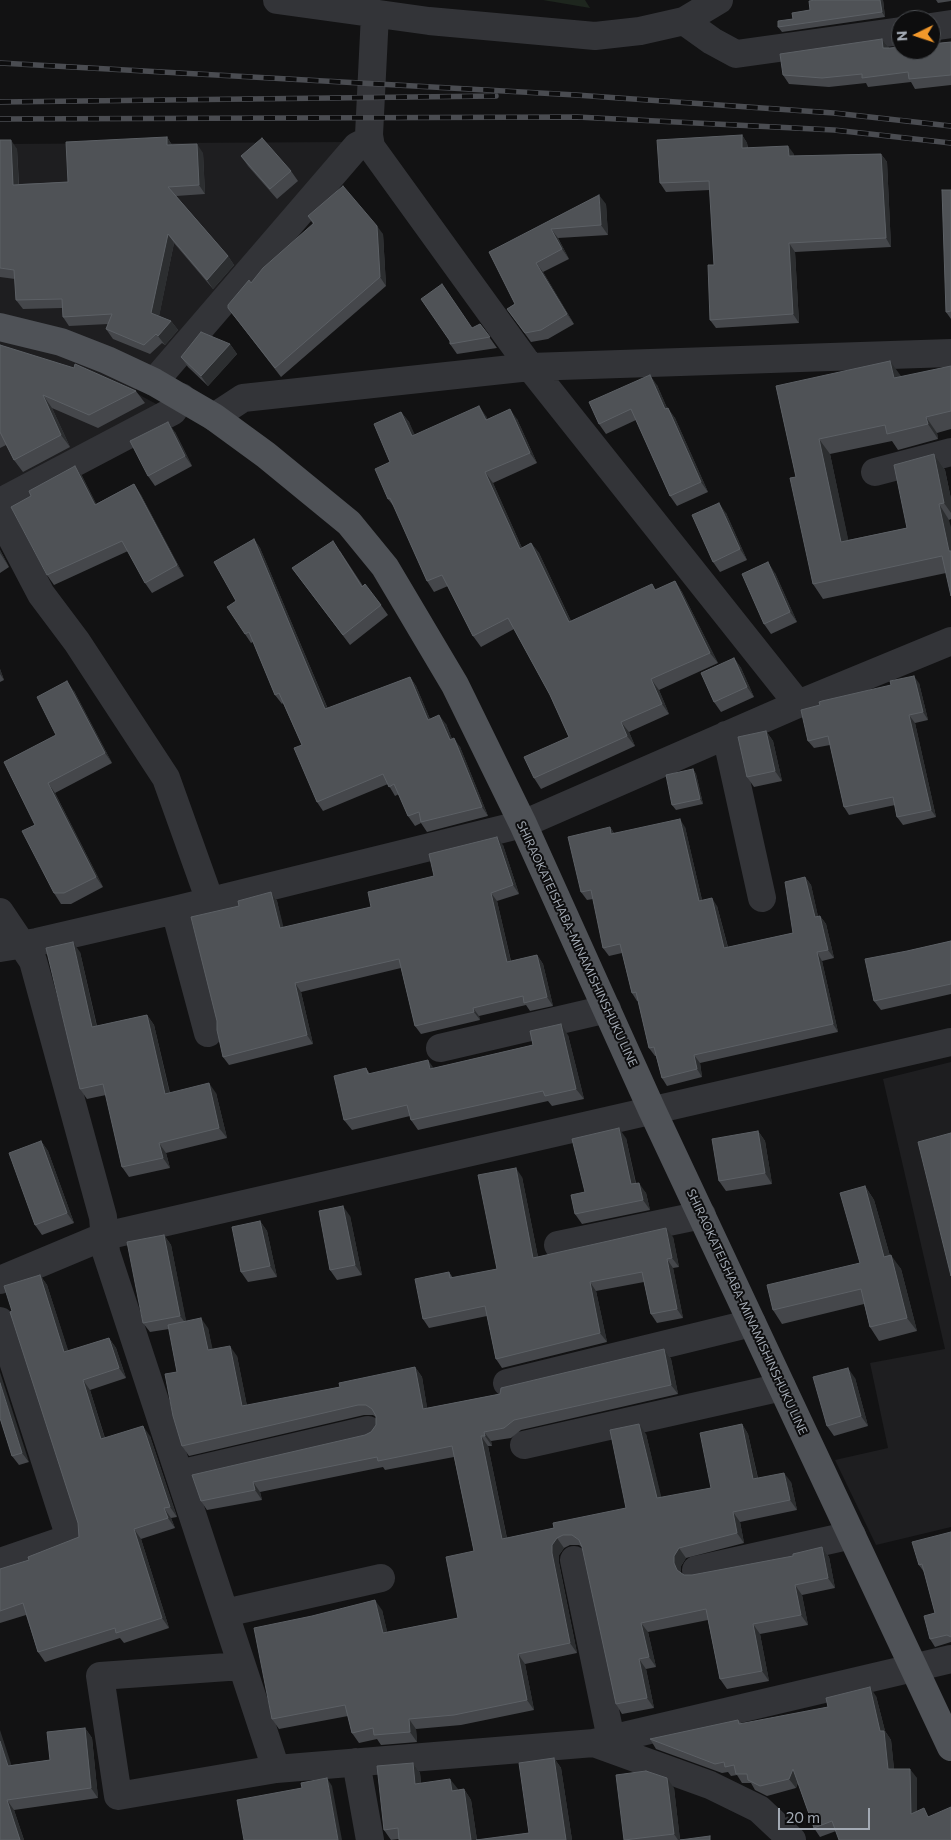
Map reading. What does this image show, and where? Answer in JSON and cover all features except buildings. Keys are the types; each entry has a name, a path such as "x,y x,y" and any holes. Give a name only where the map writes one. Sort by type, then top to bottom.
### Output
{"main road":[{"name":"SHIRAOKATEISHABA-MINAMISHINSHUKU LINE","path":"0,327 61,342 154,382 214,417 301,482 349,523 385,566 455,685 523,824 652,1110 951,1746"}],"street":[{"path":"277,0 375,14 595,36 640,31 684,22 718,0"},
{"path":"375,14 369,140 378,156 530,366 798,704"},
{"path":"684,22 712,41 736,54 891,32"},
{"path":"154,382 356,146 369,140"},
{"path":"214,417 244,398 530,366 951,353"},
{"path":"0,502 173,412 181,397"},
{"path":"875,472 951,452"},
{"path":"0,516 41,594 77,642 166,778 210,901"},
{"path":"10,946 37,942 175,910 523,824 798,704 951,641"},
{"path":"726,735 762,898"},
{"path":"175,910 208,1033"},
{"path":"0,912 10,946 33,961 103,1218 106,1252 276,1769"},
{"path":"440,1048 607,1009"},
{"path":"0,1280 105,1236 951,1042"},
{"path":"558,1245 702,1215"},
{"path":"0,1321 70,1538 0,1562"},
{"path":"507,1383 752,1323"},
{"path":"524,1445 782,1387"},
{"path":"179,1474 368,1430"},
{"path":"696,1570 852,1535"},
{"path":"574,1560 602,1741"},
{"path":"225,1613 381,1578"},
{"path":"242,1666 100,1676 118,1796 276,1769 602,1741 951,1659"},
{"path":"602,1741 710,1784 759,1809 792,1840"},
{"path":"356,1762 370,1840"}],"shaded area":[{"path":"543,0 585,0 590,8"},
{"path":"345,142 134,392 160,406 0,488 0,144"},
{"path":"951,1062 951,1527 876,1545 835,1460 888,1448 870,1363 945,1349 883,1079"}],"railway":[{"path":"0,63 576,95 834,113 951,126"},
{"path":"0,102 496,96"},
{"path":"0,119 577,117 834,130 951,143"}]}
